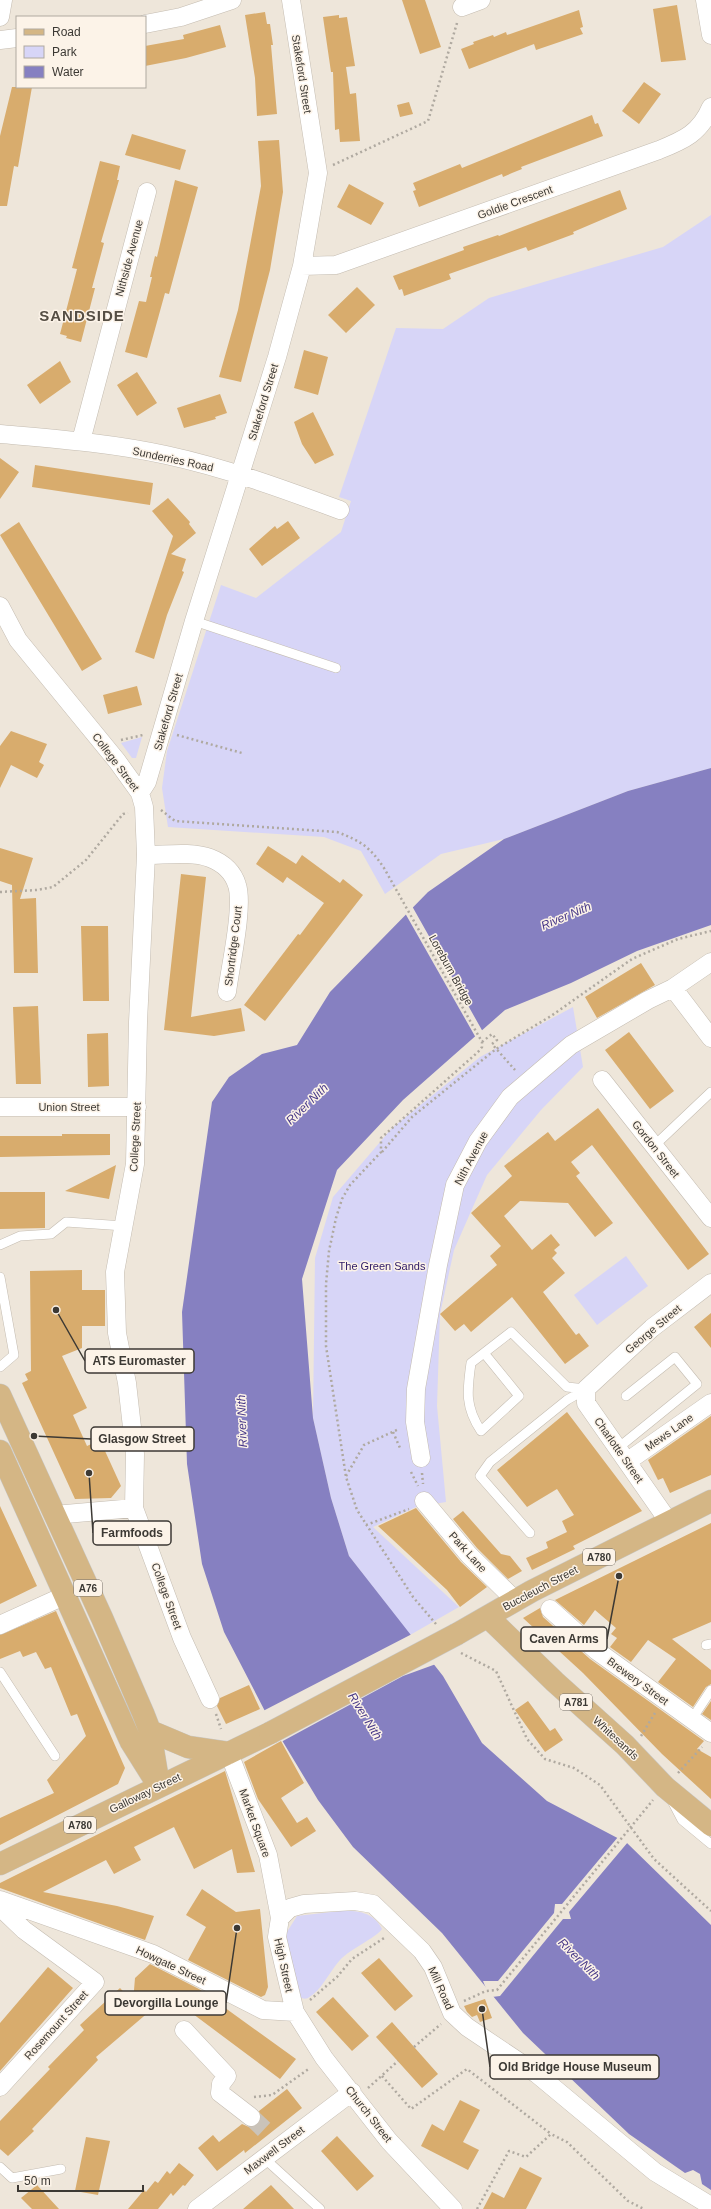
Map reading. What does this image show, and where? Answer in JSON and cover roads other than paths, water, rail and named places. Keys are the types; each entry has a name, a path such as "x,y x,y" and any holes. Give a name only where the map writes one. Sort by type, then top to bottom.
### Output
{"main road":[{"name":"A76","path":"0,1395 102,1618 150,1731 159,1786"},
{"name":"A76","path":"0,1451 131,1742 159,1786"},
{"name":"Buccleuch Street","path":"270,1733 459,1644 488,1616 515,1600 711,1501"},
{"name":"Whitesands","path":"488,1616 555,1682 631,1752 665,1787 711,1825"},
{"path":"150,1731 188,1747 229,1753"},
{"name":"Galloway Street","path":"0,1864 270,1733"}],"street":[{"path":"0,17 3,0"},
{"path":"146,24 181,17 232,0"},
{"name":"Stakeford Street","path":"142,800 194,621 277,357 302,266 318,173 291,0"},
{"path":"462,7 481,0"},
{"path":"705,0 711,35"},
{"path":"0,40 16,38"},
{"name":"Goldie Crescent","path":"302,266 336,265 659,150 687,138 706,120 711,107"},
{"name":"Nithside Avenue","path":"81,441 147,192"},
{"name":"Sunderries Road","path":"0,434 81,441 166,455 241,474 340,510"},
{"name":"College Street","path":"0,606 18,640 103,744 142,800 146,855 138,1022 136,1164 115,1272 117,1333 127,1383 134,1454 134,1508 182,1638 210,1699"},
{"name":"Shortridge Court","path":"146,855 209,857 224,864 232,875 238,886 239,905 227,992"},
{"name":"Nith Avenue","path":"421,1458 415,1422 416,1389 438,1265 455,1185 478,1141 510,1097 571,1046 648,1000 673,988 711,962"},
{"path":"673,988 711,1038"},
{"name":"Gordon Street","path":"602,1080 711,1218"},
{"name":"Union Street","path":"0,1107 137,1107"},
{"name":"George Street","path":"592,1383 652,1328 711,1283"},
{"name":"Charlotte Street","path":"592,1383 586,1404 669,1522"},
{"name":"Mews Lane","path":"623,1455 711,1403"},
{"name":"Park Lane","path":"425,1502 469,1555 515,1600"},
{"path":"54,1515 134,1508"},
{"path":"0,1625 66,1595"},
{"name":"Brewery Street","path":"550,1609 597,1651 711,1733"},
{"name":"Market Square","path":"229,1753 268,1856 280,1918"},
{"name":"Howgate Street","path":"0,1900 153,1954 262,2010 295,2012"},
{"name":"Mill Road","path":"280,1918 290,1908 304,1904 355,1901 373,1904 422,1951 433,1967 452,2014 467,2027 537,2074 655,2172 711,2206"},
{"name":"Rosemount Street","path":"0,1907 24,1930 95,1982 0,2087"},
{"name":"High Street","path":"280,1918 277,1937 295,2012"},
{"name":"Church Street","path":"295,2012 324,2058 389,2141 453,2209"},
{"path":"184,2030 227,2076 221,2084 220,2093 251,2117"},
{"name":"Maxwell Street","path":"197,2209 264,2158 274,2140 354,2095"}],"lane":[{"path":"194,621 336,668"},
{"path":"654,1146 711,1092"},
{"path":"0,1245 20,1236 51,1234 66,1222 124,1226"},
{"path":"0,1278 14,1355 0,1368"},
{"path":"484,1353 519,1396 481,1431 472,1417 466,1392 471,1363 511,1332 567,1387 592,1383"},
{"path":"623,1455 697,1384 676,1357 626,1396"},
{"path":"530,1533 480,1476 490,1462 567,1400 592,1383"},
{"path":"0,1672 55,1756"},
{"path":"692,1719 711,1690"},
{"path":"665,1787 682,1820 711,1844"},
{"path":"264,2158 320,2209"},
{"path":"0,2167 12,2178 61,2169"}],"water":[{"name":"River Nith","path":"711,768 711,925 637,951 571,983 505,1010 403,1100 337,1170 302,1279 313,1418 331,1498 349,1556 443,1676 482,1743 547,1801 627,1843 711,1925 711,2190 702,2184 700,2174 693,2170 685,2173 629,2134 523,2033 442,1933 353,1847 318,1800 268,1717 224,1632 202,1564 187,1464 182,1312 212,1102 229,1077 262,1054 297,1045 330,992 428,892 504,839 628,791"}],"tunnel":[{"path":"251,2117 269,2134"}],"place":[{"name":"ATS Euromaster","path":"56,1310"},
{"name":"Glasgow Street","path":"34,1436"},
{"name":"Farmfoods","path":"89,1473"},
{"name":"Caven Arms","path":"619,1576"},
{"name":"Devorgilla Lounge","path":"237,1928"},
{"name":"Old Bridge House Museum","path":"482,2009"}],"district":[{"name":"SANDSIDE","path":"82,316"}],"park label":[{"name":"The Green Sands","path":"382,1266"}]}
